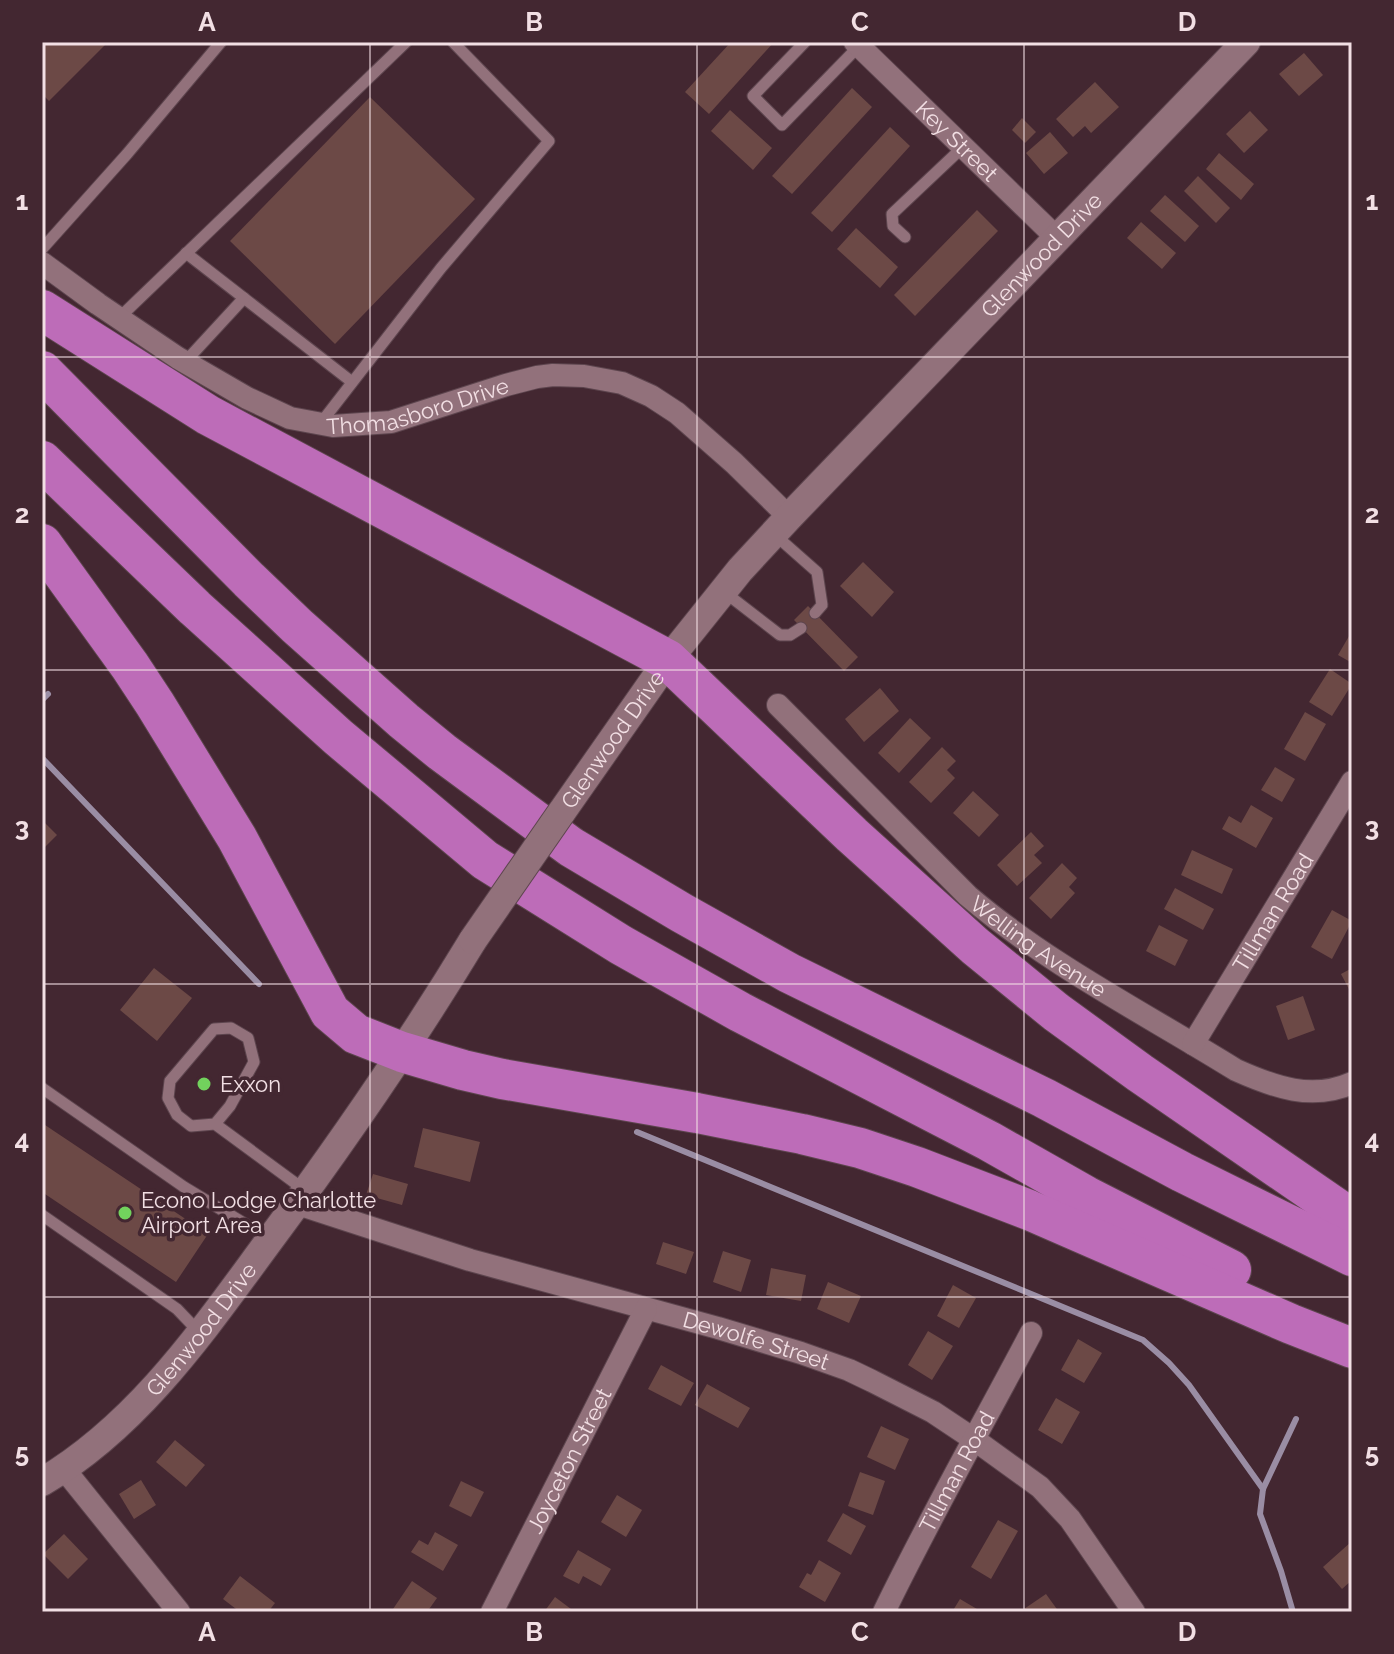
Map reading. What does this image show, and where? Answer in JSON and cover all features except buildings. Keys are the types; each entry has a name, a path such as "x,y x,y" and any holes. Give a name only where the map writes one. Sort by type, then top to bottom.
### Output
{"highway":[{"path":"42,310 208,415 668,660 852,835 975,946 1056,1012 1352,1219"},
{"path":"42,371 297,626 442,752 571,847 789,973 1044,1098 1182,1172 1352,1256"},
{"path":"42,461 195,608 338,737 485,860 621,945 740,1012 1352,1335"},
{"path":"42,544 155,704 237,838 330,1012 356,1034 402,1052 515,1082 697,1113 860,1148 1029,1210 1352,1348"}],"street":[{"name":"Glenwood Drive","path":"53,1475 127,1416 201,1334 302,1197 402,1052 473,940 598,758 668,660 723,591 781,525 1246,42"},
{"name":"Key Street","path":"857,44 1058,239"},
{"name":"Thomasboro Drive","path":"42,263 185,362 247,398 290,418 333,426 391,422 537,377 584,376 622,383 651,396 677,413 734,463 781,525"},
{"name":"Welling Avenue","path":"778,705 968,896 1040,952 1236,1070 1266,1084 1316,1092 1339,1089 1352,1083"},
{"name":"Tillman Road","path":"1193,1044 1352,782"},
{"name":"Dewolfe Street","path":"302,1197 470,1260 718,1328 849,1370 933,1412 1040,1487 1070,1519 1134,1612"},
{"name":"Joyceton Street","path":"492,1612 646,1309"},
{"name":"Tillman Road","path":"884,1612 1031,1333"},
{"path":"53,1475 179,1612"}],"lane":[{"path":"42,249 221,42"},
{"path":"119,318 406,42"},
{"path":"320,424 441,268 549,141 453,42"},
{"path":"805,42 753,96 782,125 857,44"},
{"path":"905,237 893,226 892,214 963,147"},
{"path":"186,253 352,382"},
{"path":"185,362 244,298"},
{"path":"781,525 817,572 822,605 815,613"},
{"path":"723,591 780,635 790,635 801,628"},
{"path":"215,1124 230,1106 254,1062 248,1038 231,1028 214,1029 170,1081 168,1098 177,1115 191,1126 215,1124 302,1197"},
{"path":"42,1088 184,1187 271,1239"},
{"path":"42,1215 177,1309 201,1334"}],"waterway":[{"path":"42,700 48,694"},
{"path":"42,758 259,984"},
{"path":"637,1132 1143,1340 1189,1385 1263,1489"},
{"path":"1293,1612 1260,1514 1263,1489 1296,1419"}],"place":[{"name":"Exxon","path":"204,1084"},
{"name":"Econo Lodge Charlotte Airport Area","path":"125,1213"}]}
